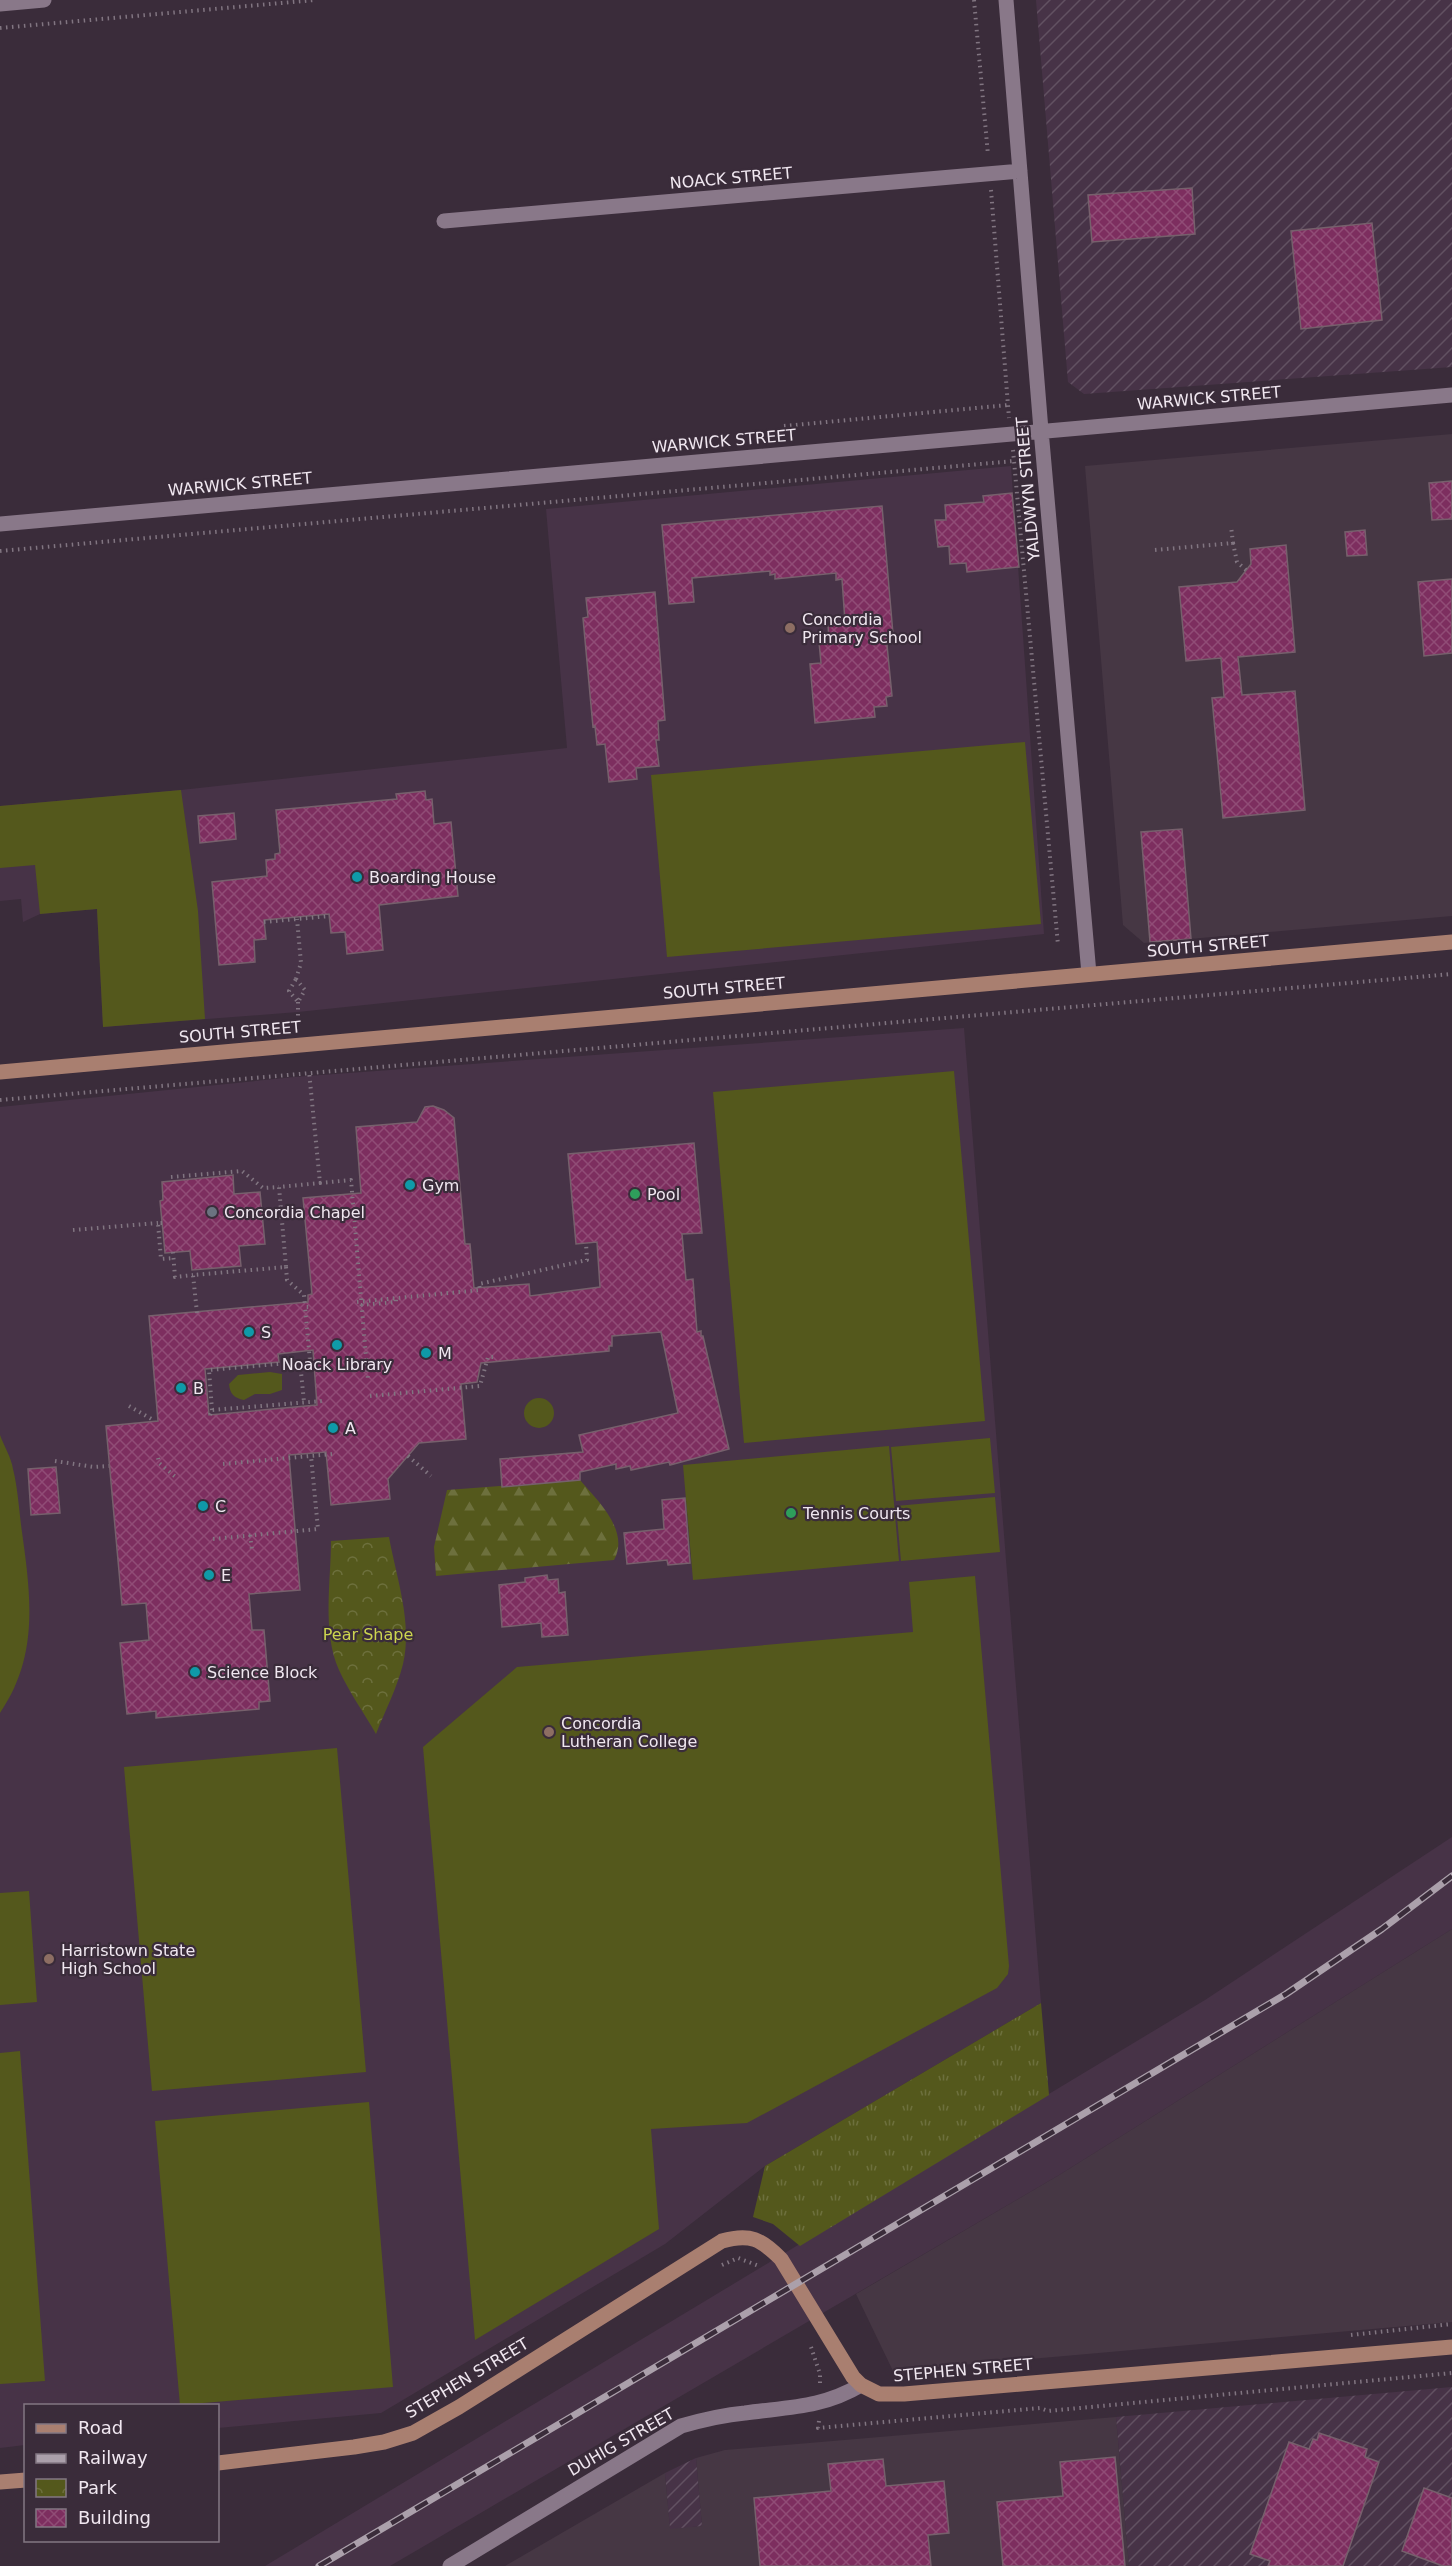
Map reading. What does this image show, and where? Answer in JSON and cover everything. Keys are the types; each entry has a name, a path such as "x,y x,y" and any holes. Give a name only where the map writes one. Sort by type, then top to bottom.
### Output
{"street":[{"path":"0,4 44,0"},
{"name":"YALDWYN STREET","path":"1006,0 1089,974"},
{"name":"NOACK STREET","path":"444,221 1020,171"},
{"name":"WARWICK STREET","path":"0,524 1452,395"},
{"name":"SOUTH STREET","path":"0,1072 1452,942"},
{"name":"STEPHEN STREET","path":"219,2463 354,2447 384,2442 413,2433 469,2401 722,2241 737,2237 752,2238 766,2244 781,2259 845,2367 861,2385 879,2394 904,2394 1452,2347"},
{"name":"DUHIG STREET","path":"450,2566 681,2426 709,2418 799,2408 821,2403 842,2396 861,2385"},
{"path":"0,2482 24,2480"}],"path":[{"path":"0,28 315,0"},
{"path":"974,0 1008,405 1058,945"},
{"path":"784,426 1008,405"},
{"path":"0,551 1014,461"},
{"path":"1231,526 1237,562 1246,570"},
{"path":"1155,550 1233,543"},
{"path":"264,922 330,916"},
{"path":"297,919 301,963 296,980 290,985 289,992 298,1002"},
{"path":"0,1100 309,1071 1452,974"},
{"path":"296,980 305,990 298,1002 298,1023"},
{"path":"309,1071 320,1183"},
{"path":"171,1177 242,1171 262,1188 351,1180 359,1303 368,1380"},
{"path":"279,1187 287,1280 304,1295 307,1307 310,1361 208,1369 211,1413 322,1401"},
{"path":"73,1230 160,1223 161,1259 173,1255 175,1276 286,1267"},
{"path":"359,1303 396,1302 396,1297 480,1290 479,1284 587,1260 586,1243"},
{"path":"193,1275 197,1312"},
{"path":"370,1396 480,1386 488,1357 493,1357"},
{"path":"300,1362 304,1402"},
{"path":"129,1406 155,1421"},
{"path":"223,1464 332,1454"},
{"path":"213,1539 318,1529 311,1456"},
{"path":"408,1456 431,1476"},
{"path":"158,1460 178,1479"},
{"path":"55,1461 94,1467 109,1466"},
{"path":"250,1535 252,1550"},
{"path":"811,2344 820,2374 821,2403 818,2428 1040,2408 1048,2412 1452,2373"}],"shaded area":[{"path":"1036,0 1452,0 1452,367 1084,394 1068,382"},
{"path":"1452,434 1452,916 1144,943 1123,925 1085,466"},
{"name":"Concordia Primary School","path":"1011,466 1044,934 298,1012 103,1027 97,909 40,914 23,922 21,899 0,901 0,806 181,790 567,748 546,509"},
{"name":"Concordia Lutheran College","path":"964,1028 1041,2003 765,2166 665,2244 381,2413 219,2428 219,2404 24,2404 24,2445 0,2448 0,1107 294,1077"},
{"path":"1452,1837 1452,1929 1059,2175 390,2566 265,2566 1205,2000"},
{"path":"1452,1929 1452,2322 893,2371 856,2294 1059,2175"},
{"path":"1452,2387 1452,2566 1129,2566 1116,2417"},
{"path":"1116,2417 1129,2566 505,2566 665,2473 670,2528 702,2526 696,2458 725,2450"},
{"path":"696,2458 702,2526 670,2529 665,2473"}],"green space":[{"path":"1025,742 1041,924 667,957 651,775"},
{"path":"181,790 198,911 205,1019 103,1027 97,909 40,914 35,865 0,868 0,806"},
{"path":"954,1071 985,1421 744,1443 713,1092"},
{"path":"270,1372 282,1374 282,1390 270,1394 255,1394 244,1400 235,1397 230,1390 229,1384 238,1375"},
{"path":"539,1398 550,1402 554,1413 550,1424 539,1428 528,1424 524,1413 528,1402"},
{"path":"0,1435 11,1460 16,1484 28,1580 29,1625 21,1670 13,1692 0,1713"},
{"path":"990,1438 995,1493 896,1501 891,1447"},
{"name":"Tennis Courts","path":"889,1446 899,1561 693,1580 683,1465"},
{"path":"580,1480 603,1507 615,1527 618,1549 614,1560 436,1576 434,1547 447,1490"},
{"path":"995,1497 1000,1552 901,1561 896,1506"},
{"name":"Pear Shape","path":"389,1537 405,1617 406,1649 398,1682 376,1734 343,1678 334,1655 329,1623 331,1541"},
{"path":"975,1576 1008,1974 997,1988 747,2123 651,2129 659,2229 475,2340 423,1747 517,1667 913,1632 909,1582"},
{"path":"337,1748 366,2072 152,2091 124,1767"},
{"path":"29,1891 37,2002 0,2005 0,1893"},
{"path":"1041,2003 1049,2095 800,2246 773,2224 753,2217 765,2166"},
{"path":"20,2051 45,2381 0,2384 0,2053"},
{"path":"369,2102 393,2387 180,2404 155,2121"}],"building":[{"path":"1192,188 1195,234 1092,242 1088,195"},
{"path":"1372,223 1382,320 1301,329 1291,231"},
{"path":"1452,481 1452,519 1432,520 1429,483"},
{"path":"1012,493 1019,567 967,572 966,563 950,564 949,546 938,547 935,520 946,520 945,505 984,502 983,496"},
{"path":"882,506 893,634 886,635 892,696 886,697 887,706 874,707 875,717 815,723 810,664 821,663 819,642 829,641 828,624 845,622 842,579 836,580 836,573 775,579 775,574 770,575 770,571 692,578 694,602 669,604 662,525"},
{"path":"1365,530 1367,555 1347,556 1345,532"},
{"path":"1286,545 1295,652 1238,657 1242,695 1295,691 1305,810 1223,818 1212,698 1224,697 1221,658 1186,661 1179,587 1237,582 1251,564 1250,549"},
{"path":"1452,579 1452,653 1424,656 1418,582"},
{"path":"655,592 665,720 658,721 659,740 656,740 659,766 636,768 637,779 609,782 605,744 597,745 595,726 593,727 583,618 588,617 586,598"},
{"name":"Boarding House","path":"425,791 426,800 432,799 434,824 451,822 458,896 379,905 383,950 347,954 345,932 331,933 329,914 264,920 266,939 254,940 255,962 219,965 212,882 267,876 266,860 275,859 275,854 280,853 276,810 397,799 396,794"},
{"path":"234,813 236,839 200,843 198,816"},
{"path":"1182,829 1191,939 1150,942 1141,832"},
{"path":"433,1106 444,1110 454,1118 465,1244 470,1244 474,1288 529,1284 530,1296 600,1287 597,1242 576,1244 568,1154 694,1143 702,1233 682,1234 686,1280 693,1279 697,1332 701,1331 701,1336 703,1336 729,1449 670,1465 669,1462 631,1470 630,1466 616,1469 616,1464 580,1472 580,1480 502,1487 500,1459 583,1452 579,1435 678,1413 661,1332 612,1336 612,1346 609,1346 609,1351 481,1363 477,1382 461,1384 466,1439 419,1443 388,1479 390,1499 331,1505 326,1452 289,1455 300,1590 249,1594 252,1630 264,1630 270,1701 259,1702 259,1709 156,1718 156,1711 127,1714 120,1643 149,1640 146,1603 122,1605 106,1426 158,1421 149,1316 308,1302 308,1295 312,1294 303,1198 361,1193 356,1127 417,1122 425,1107","holes":["313,1350 317,1405 209,1415 205,1369 279,1362 278,1354"]},
{"name":"Concordia Chapel","path":"233,1175 234,1194 260,1192 265,1244 239,1246 241,1266 192,1270 190,1251 165,1253 160,1201 163,1200 162,1182"},
{"path":"56,1467 60,1513 31,1515 28,1469"},
{"path":"685,1498 690,1563 668,1565 667,1560 627,1564 624,1533 664,1529 662,1500"},
{"path":"547,1575 548,1580 558,1579 559,1593 565,1592 568,1635 542,1637 541,1623 502,1627 499,1585 525,1582 525,1578"},
{"path":"1319,2433 1367,2449 1365,2457 1379,2462 1343,2566 1268,2566 1270,2561 1250,2554 1289,2442 1309,2449 1313,2439 1317,2440"},
{"path":"1115,2457 1125,2566 1003,2566 997,2502 1063,2496 1060,2462"},
{"path":"883,2459 886,2486 944,2481 949,2533 928,2535 931,2566 760,2566 754,2498 831,2491 828,2464"},
{"path":"1424,2488 1452,2498 1452,2566 1443,2566 1402,2551"}],"railway":[{"path":"319,2566 1286,1994 1382,1929 1452,1876"}],"place":[{"name":"Concordia Primary School","path":"790,628"},
{"name":"Boarding House","path":"357,877"},
{"name":"Gym","path":"410,1185"},
{"name":"Pool","path":"635,1194"},
{"name":"Concordia Chapel","path":"212,1212"},
{"name":"S","path":"249,1332"},
{"name":"Noack Library","path":"337,1345"},
{"name":"M","path":"426,1353"},
{"name":"B","path":"181,1388"},
{"name":"A","path":"333,1428"},
{"name":"C","path":"203,1506"},
{"name":"Tennis Courts","path":"791,1513"},
{"name":"E","path":"209,1575"},
{"name":"Science Block","path":"195,1672"},
{"name":"Concordia Lutheran College","path":"549,1732"},
{"name":"Harristown State High School","path":"49,1959"}]}
